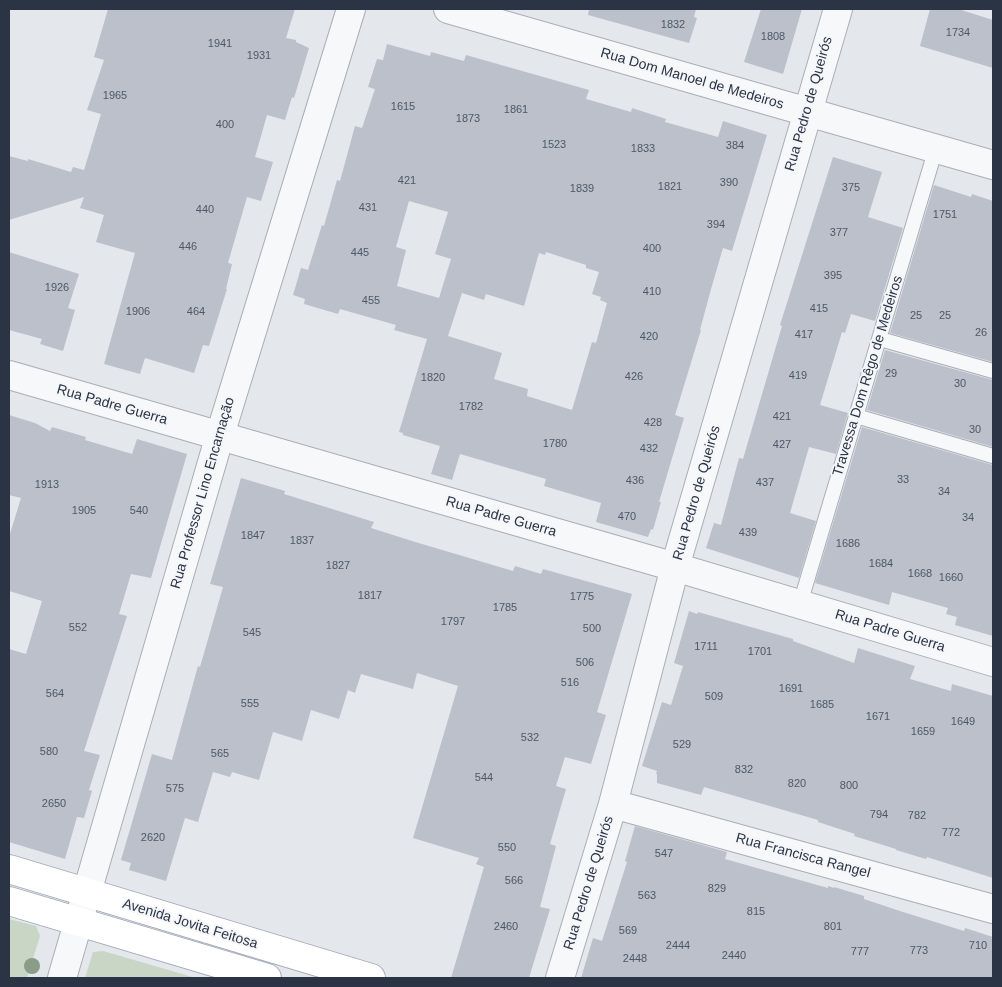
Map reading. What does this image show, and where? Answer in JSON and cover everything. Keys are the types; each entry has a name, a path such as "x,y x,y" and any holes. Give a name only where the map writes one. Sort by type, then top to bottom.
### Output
{"main road":[{"name":"Avenida Jovita Feitosa","path":"9,869 371,978"},
{"path":"9,901 267,978"}],"street":[{"name":"Rua Professor Lino Encarnação","path":"62,978 220,435 351,9"},
{"name":"Rua Dom Manoel de Medeiros","path":"448,9 993,165"},
{"name":"Rua Pedro de Queirós","path":"560,978 613,804 675,567 838,9"},
{"name":"Rua Padre Guerra","path":"9,375 675,567 993,662"},
{"name":"Rua Francisca Rangel","path":"613,804 993,909"}],"lane":[{"name":"Travessa Dom Rêgo de Medeiros","path":"800,604 936,148"},
{"path":"880,339 993,372"},
{"path":"856,416 993,456"}],"green space":[{"path":"9,919 36,926 40,936 27,978 9,978"},
{"path":"103,951 196,978 85,978 93,952"}],"building":[{"path":"108,9 295,9 286,38 296,40 296,42 309,48 294,98 292,97 285,120 267,115 255,157 273,162 261,201 247,197 228,263 232,264 227,289 209,346 203,345 194,373 145,358 140,374 104,364 135,253 96,242 104,215 80,208 84,197 9,220 9,156 28,161 28,159 71,172 73,167 84,170 101,114 87,110 104,60 94,57"},
{"path":"589,9 696,9 694,17 697,18 689,43 588,15"},
{"path":"761,9 802,9 783,74 744,62"},
{"path":"930,9 958,9 993,20 993,68 920,46"},
{"path":"387,44 430,56 431,52 464,61 466,55 589,90 586,99 631,112 632,108 666,119 665,122 718,137 723,121 767,135 732,251 723,248 701,330 675,415 684,418 659,502 661,502 653,530 651,529 648,537 596,522 601,503 544,486 546,479 460,454 452,480 431,474 440,446 403,435 403,433 399,432 427,339 394,330 396,325 340,309 338,314 304,304 305,299 293,295 301,268 308,270 322,225 324,226 337,180 340,181 355,126 362,128 375,89 368,87 377,59 383,60","holes":["409,201 448,212 435,254 451,259 439,298 397,286 406,250 396,247","546,252 586,265 586,268 599,272 592,294 601,297 600,300 607,303 596,343 592,342 572,410 527,396 528,389 494,379 502,353 448,336 462,293 484,300 486,294 524,306 539,253 545,255"]},
{"path":"833,157 882,172 868,217 903,228 875,321 851,314 845,333 842,332 820,405 848,413 836,454 809,447 790,513 816,521 799,578 706,548 714,523 721,525 739,458 743,459 782,326 780,325"},
{"path":"934,185 971,197 972,194 993,201 993,362 890,333"},
{"path":"9,252 79,274 68,308 75,310 63,351 40,344 42,339 9,330"},
{"path":"885,350 993,380 993,447 867,410"},
{"path":"9,415 35,423 50,431 52,427 86,437 85,440 132,454 137,439 187,454 151,578 131,574 119,614 127,616 84,751 100,755 89,790 92,791 84,818 77,817 65,859 9,842 9,649 26,654 42,601 9,591 9,537 21,498 9,495"},
{"path":"862,427 993,465 993,636 955,625 957,617 946,614 948,608 892,592 889,605 815,583"},
{"path":"241,478 285,491 284,494 374,522 371,528 513,571 515,566 541,574 543,569 632,594 597,712 606,715 591,764 565,757 556,786 566,789 550,844 556,846 540,907 550,909 529,978 451,978 484,867 476,864 479,858 413,838 458,686 417,673 413,689 361,674 355,693 348,690 339,719 311,710 302,741 273,732 259,780 232,772 230,777 213,772 198,822 185,818 166,881 129,870 131,863 121,860 152,754 172,760 198,666 200,667 223,587 210,584"},
{"path":"689,611 793,639 793,641 854,663 858,648 915,666 910,679 951,691 952,684 993,696 993,878 927,857 926,859 896,850 854,836 855,834 818,822 818,820 704,787 701,795 657,783 657,771 642,766 662,702 671,705 683,666 674,663"},
{"path":"635,826 727,852 725,859 828,888 828,886 834,887 864,896 864,899 903,912 964,931 965,928 993,937 993,978 581,978 593,938 602,941 627,862 625,861"}]}
